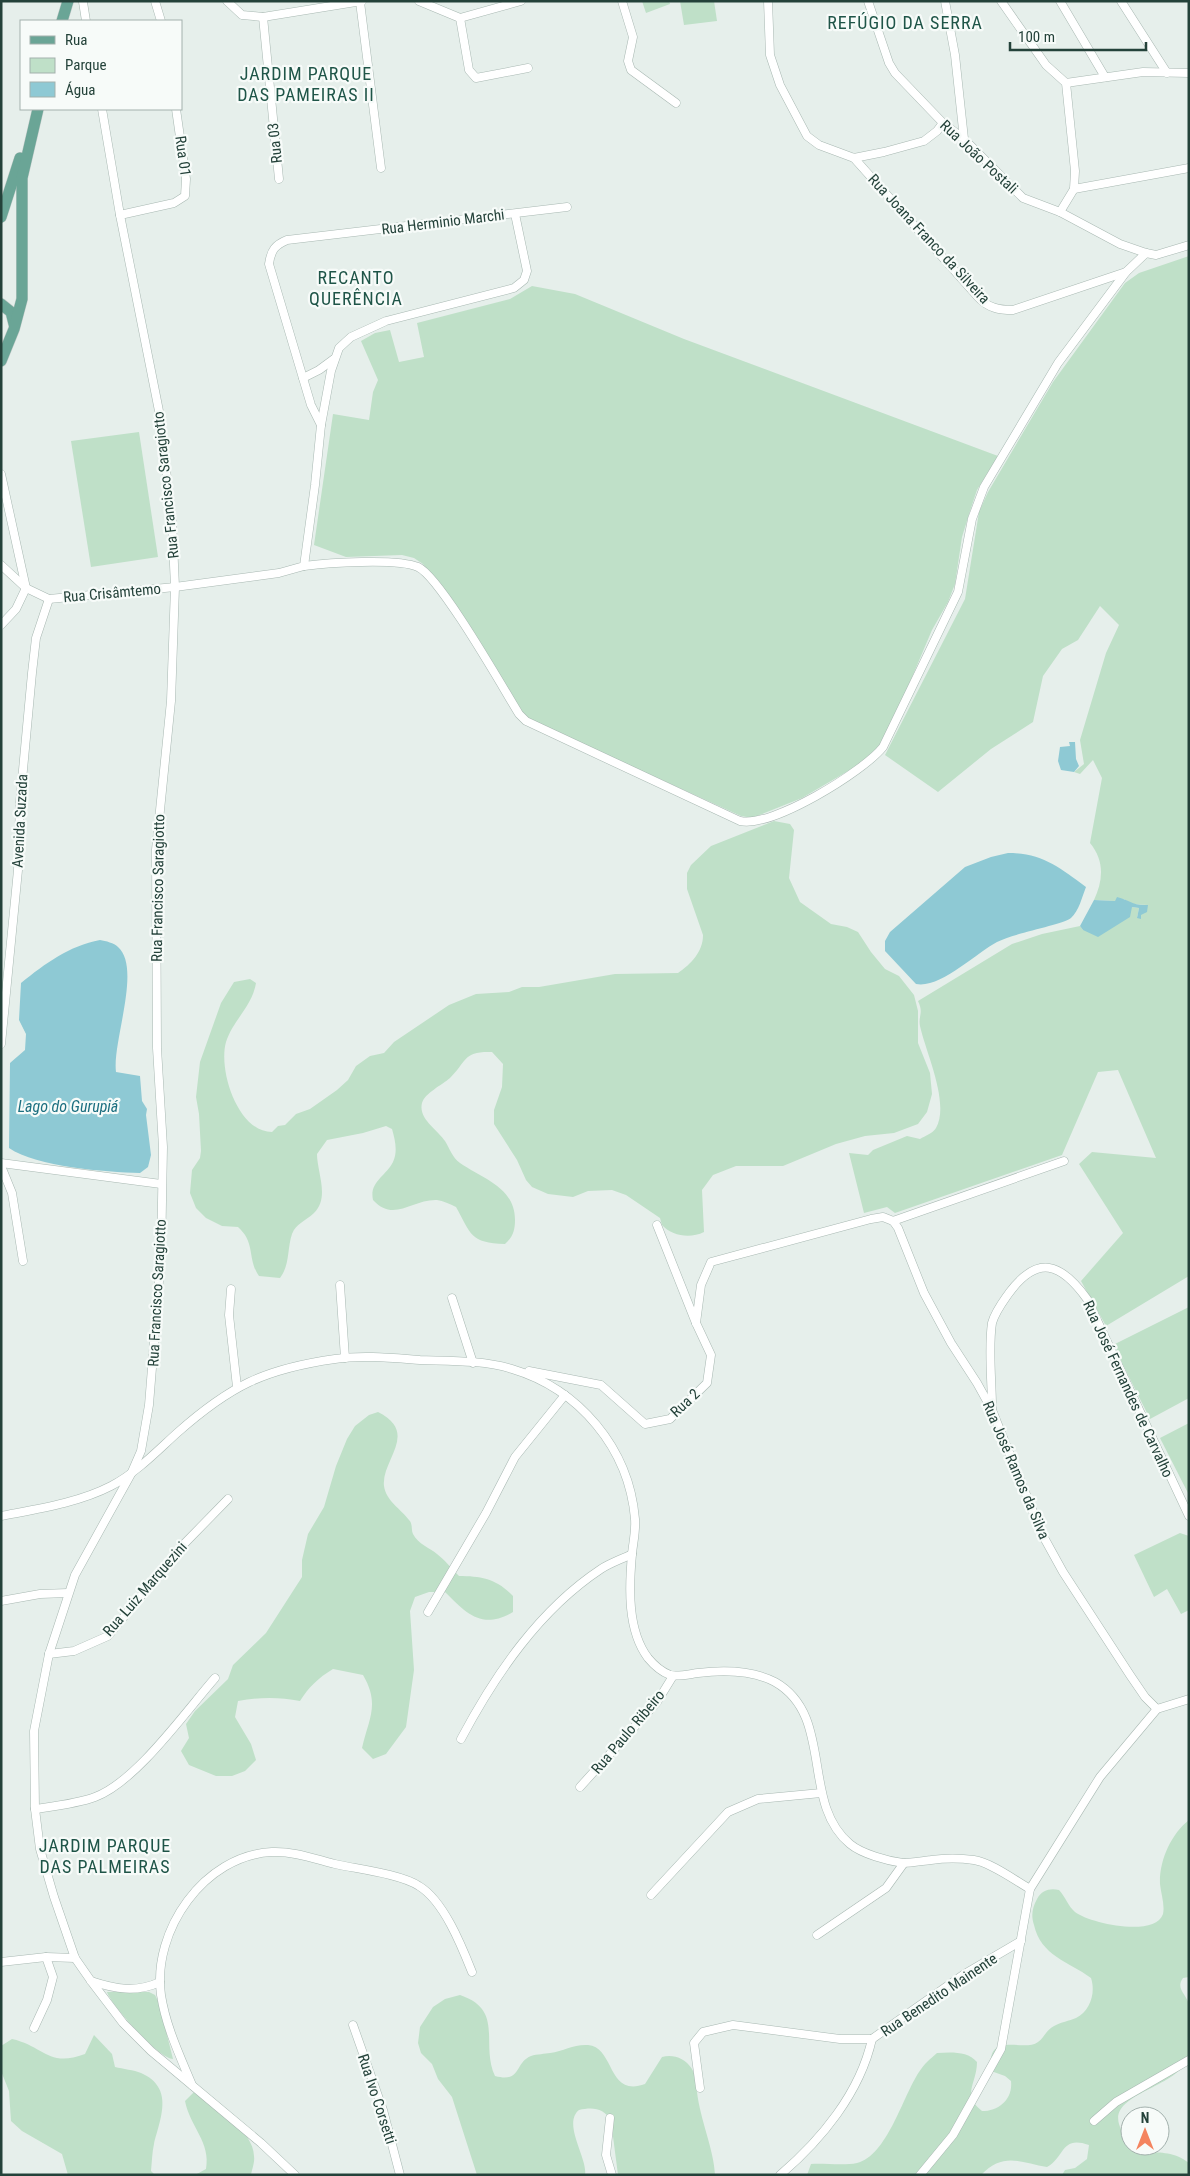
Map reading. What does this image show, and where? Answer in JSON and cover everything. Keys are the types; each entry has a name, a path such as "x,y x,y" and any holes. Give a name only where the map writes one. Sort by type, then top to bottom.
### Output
{"main road":[{"path":"62,20 68,1"},
{"path":"1,218 37,110"},
{"path":"1,361 14,329 22,298 22,178 37,110"},
{"path":"1,304 11,312 14,329"}],"street":[{"path":"155,1 161,20"},
{"path":"227,1 242,15 263,17 361,2 381,168"},
{"path":"419,1 460,18 521,1"},
{"path":"622,1 633,37 628,61 630,70 676,103"},
{"path":"768,1 770,55 780,85 807,136 818,145 854,158 924,141 937,131 943,123"},
{"name":"Rua João Postali","path":"868,1 889,63 895,73 943,123 964,139 1023,198 1060,212 1120,244 1146,253"},
{"path":"944,1 955,55 964,139"},
{"path":"1001,1 1046,65 1066,83 1075,171 1074,189 1060,212"},
{"path":"1060,1 1106,77"},
{"path":"1121,1 1167,73"},
{"path":"82,2 86,20"},
{"name":"Rua 03","path":"263,17 279,179"},
{"path":"460,18 469,70 476,78 528,68"},
{"path":"1066,83 1144,72 1189,73"},
{"name":"Rua Francisco Saragiotto","path":"102,110 120,214 159,411 172,520 175,587 171,701 156,850 157,1048 163,1147 161,1256 150,1405 141,1451 131,1474"},
{"name":"Rua 01","path":"120,214 174,203 185,196 186,179 176,110"},
{"name":"Rua Joana Franco da Silveira","path":"854,158 978,297 992,308 1013,310 1126,272 1146,253"},
{"path":"1074,189 1189,168"},
{"path":"515,214 567,207"},
{"name":"Rua Herminio Marchi","path":"304,566 316,485 321,425 334,359 339,348 351,337 366,328 386,321 514,288 524,280 527,272 515,214 287,240 278,244 271,252 269,264 310,405 321,425"},
{"path":"1146,253 1156,255 1189,245"},
{"path":"175,587 278,573 304,566 343,562 408,564 418,568 426,573 458,615 519,714 526,721 740,821 758,822 806,802 865,766 883,747 958,592 972,519 984,487 1058,363 1126,272"},
{"path":"302,378 319,370 334,359"},
{"path":"1,474 26,588 16,609 1,625"},
{"path":"1,564 26,588 49,599"},
{"name":"Rua Crisâmtemo","path":"49,599 175,587"},
{"name":"Avenida Suzada","path":"1,1044 18,870 20,802 32,673 36,638 49,599"},
{"path":"696,1323 700,1285 711,1262 871,1219 883,1217 893,1222 1064,1160"},
{"path":"23,1261 12,1193 1,1164 161,1184"},
{"name":"Rua José Ramos da Silva","path":"893,1222 898,1228 924,1293 950,1343 977,1383 992,1410 1042,1534 1064,1572 1145,1697 1158,1709"},
{"name":"Rua 2","path":"509,1368 601,1385 645,1424 670,1419 707,1383 712,1355 696,1323 657,1225"},
{"name":"Rua José Fernandes de Carvalho","path":"992,1410 991,1332 998,1308 1021,1277 1032,1270 1053,1269 1065,1274 1087,1298 1189,1516"},
{"path":"340,1285 345,1358"},
{"path":"231,1289 229,1316 238,1387"},
{"path":"452,1298 473,1363"},
{"path":"1,1516 92,1494 131,1474 195,1418 238,1387 284,1368 345,1358 473,1363 509,1368 540,1380 565,1395 591,1416 609,1440 624,1472 633,1501 634,1516 629,1590 639,1641 648,1657 660,1670 673,1676 721,1670 749,1674 772,1680 789,1692 801,1708 809,1727 816,1752 821,1793 838,1832 852,1847 904,1863 937,1859 978,1860 1030,1889"},
{"path":"428,1612 486,1513 515,1457 565,1395"},
{"path":"131,1474 68,1593 49,1654 34,1731 35,1810 40,1849 75,1958 123,2024 261,2143 295,2175"},
{"name":"Rua Luiz Marquezini","path":"49,1654 74,1651 108,1636 178,1551 228,1499"},
{"path":"461,1739 487,1692 545,1617 566,1596 601,1569 632,1554"},
{"path":"1,1601 40,1594 68,1593"},
{"name":"Rua Paulo Ribeiro","path":"580,1787 656,1702 673,1676"},
{"path":"35,1810 97,1796 115,1785 136,1768 215,1678"},
{"path":"920,2175 952,2135 1001,2049 1030,1889 1100,1776 1158,1709 1189,1699"},
{"path":"651,1895 728,1812 758,1799 821,1793"},
{"path":"193,2086 166,2017 160,1982 162,1959 170,1931 196,1889 209,1877 230,1863 256,1854 272,1852 295,1854 394,1877 419,1886 447,1918 460,1941 472,1972"},
{"path":"817,1935 886,1888 904,1863"},
{"name":"Rua Benedito Mainente","path":"780,2175 797,2160 832,2121 866,2064 872,2039 963,1975 1021,1941"},
{"path":"1,1962 46,1957 75,1958"},
{"path":"34,2028 47,2000 52,1977 46,1957"},
{"path":"91,1981 124,1989 150,1987 160,1982"},
{"name":"Rua Ivo Corsetti","path":"353,2025 383,2110 400,2175"},
{"path":"700,2088 694,2044 703,2032 733,2025 840,2039 872,2039"},
{"path":"1094,2121 1116,2102 1189,2060"},
{"path":"610,2118 606,2155 612,2175"}],"green space":[{"path":"642,1 669,1 670,4 646,13"},
{"path":"680,1 714,1 717,21 684,25"},
{"path":"1189,256 1189,1276 1106,1326 1081,1281 1123,1233 1079,1164 1092,1152 1156,1158 1118,1070 1098,1072 1062,1155 895,1213 887,1207 864,1213 849,1153 868,1155 873,1150 907,1136 920,1139 936,1128 940,1118 939,1092 920,1026 921,1009 918,1001 1012,944 1042,934 1080,926 1083,930 1132,907 1139,908 1137,918 1147,905 1130,904 1124,899 1115,901 1094,900 1101,878 1101,871 1098,857 1090,843 1102,778 1093,760 1080,774 1074,772 1084,764 1080,740 1106,653 1119,625 1100,606 1078,640 1062,649 1043,676 1033,722 991,749 938,792 885,755 965,599 979,512 988,492 1053,382 1125,283 1139,273"},
{"path":"532,286 575,294 684,339 998,456 977,490 962,537 955,584 948,602 932,630 893,722 880,745 860,764 802,798 752,818 741,816 530,720 523,713 457,608 423,564 414,558 402,555 346,557 314,545 333,414 369,420 373,392 378,380 361,341 375,333 390,330 399,362 424,357 417,323 510,299"},
{"path":"139,432 158,557 91,567 71,441"},
{"path":"774,821 790,824 794,830 789,878 800,902 831,924 847,927 858,932 885,969 899,976 914,995 918,1011 918,1043 930,1073 932,1094 927,1112 918,1124 894,1133 865,1136 836,1144 783,1166 736,1166 713,1175 702,1190 704,1232 687,1236 676,1234 666,1229 662,1225 660,1218 626,1195 612,1190 588,1191 573,1197 548,1194 532,1187 526,1180 517,1160 494,1124 494,1110 502,1087 503,1064 492,1052 483,1052 466,1058 450,1078 424,1099 422,1109 426,1119 445,1141 457,1161 488,1179 510,1199 514,1209 515,1227 512,1236 505,1244 485,1242 478,1239 469,1230 456,1207 444,1202 437,1200 428,1201 396,1210 388,1210 373,1200 373,1188 390,1167 396,1150 392,1129 386,1126 363,1133 327,1140 317,1154 322,1185 319,1207 294,1230 290,1240 287,1262 280,1278 259,1276 255,1270 247,1239 238,1227 222,1226 206,1218 196,1208 190,1193 192,1170 200,1158 201,1151 196,1097 200,1062 221,1003 234,982 250,979 256,983 251,999 226,1042 224,1054 228,1083 240,1111 249,1122 260,1129 272,1132 278,1126 285,1125 296,1114 310,1109 337,1090 348,1080 356,1066 370,1056 384,1053 394,1042 449,1005 476,994 509,992 522,987 539,987 615,974 678,973 699,952 703,935 687,889 687,873 691,865 711,846"},
{"path":"1189,1307 1189,1398 1150,1419 1113,1345"},
{"path":"378,1412 390,1420 396,1429 398,1438 385,1476 385,1491 410,1522 415,1537 440,1556 459,1576 495,1582 507,1590 513,1596 513,1612 492,1620 484,1619 468,1613 445,1592 429,1592 415,1597 410,1611 414,1670 406,1727 386,1754 373,1759 362,1748 372,1711 371,1694 363,1675 333,1669 314,1683 300,1701 269,1698 238,1701 235,1717 251,1744 256,1760 245,1771 232,1776 216,1776 189,1765 181,1751 189,1738 186,1724 195,1711 228,1679 233,1665 266,1633 302,1577 302,1560 308,1534 324,1507 336,1466 347,1439 355,1426 369,1415"},
{"path":"1189,1423 1189,1495 1160,1438"},
{"path":"1180,1533 1189,1536 1189,1610 1181,1614 1167,1589 1154,1597 1134,1555"},
{"path":"1189,1820 1189,1977 1183,1978 1180,1985 1189,2005 1190,2032 1188,2058 1182,2068 1171,2077 1134,2097 1123,2106 1120,2106 1119,2124 1120,2156 1170,2155 1189,2163 1189,2175 1062,2175 1065,2170 1075,2168 1087,2159 1089,2145 1073,2143 1064,2148 1053,2163 1047,2167 1013,2160 997,2163 981,2175 807,2175 811,2164 857,2163 868,2158 886,2137 919,2072 937,2053 964,2054 977,2062 971,2094 972,2099 982,2111 994,2109 1004,2103 1010,2093 1011,2081 1005,2076 991,2071 991,2058 994,2050 1000,2046 1031,2045 1038,2042 1051,2028 1081,2015 1091,2001 1093,1990 1091,1978 1056,1957 1043,1944 1033,1922 1032,1915 1037,1899 1046,1890 1059,1890 1075,1912 1094,1920 1107,1924 1135,1927 1157,1921 1163,1914 1160,1875 1164,1857 1172,1840"},
{"path":"107,1992 149,1992 155,1995 159,2003 173,2059 166,2057 157,2050 136,2030 110,1999"},
{"path":"460,1995 474,2001 482,2009 487,2019 491,2064 495,2076 510,2077 514,2075 522,2063 531,2056 583,2045 597,2048 603,2054 617,2078 624,2084 633,2086 645,2084 662,2057 674,2057 686,2062 692,2069 695,2077 715,2175 618,2175 611,2121 605,2113 589,2109 579,2110 574,2116 573,2124 585,2168 585,2175 477,2175 452,2097 438,2079 432,2064 421,2053 418,2043 420,2027 433,2007 445,1999"},
{"path":"94,2035 112,2054 115,2067 132,2070 152,2079 162,2095 161,2115 152,2154 151,2171 155,2175 68,2175 62,2154 22,2131 11,2121 9,2091 1,2071 1,2046 12,2039 23,2042 54,2057 62,2059 73,2058 85,2054"},
{"path":"196,2090 231,2119 247,2137 254,2156 251,2175 195,2175 206,2169 207,2159 203,2142 191,2119 185,2101"}],"water":[{"path":"1069,742 1075,742 1076,759 1079,766 1074,772 1061,770 1058,761 1060,747 1070,746"},
{"path":"1008,853 1041,858 1058,867 1086,887 1074,915 1066,921 1014,935 997,942 947,976 926,984 916,984 885,951 885,941 890,932 965,867"},
{"path":"1117,897 1135,904 1148,905 1147,912 1141,915 1141,919 1137,918 1139,908 1132,907 1130,917 1098,937 1083,930 1080,926 1094,900 1115,901"},
{"name":"Lago do Gurupiá","path":"100,940 112,943 118,947 125,957 127,988 118,1043 116,1072 140,1076 142,1101 147,1109 146,1115 151,1155 148,1167 140,1173 91,1170 54,1164 36,1160 9,1148 10,1063 25,1050 26,1034 19,1020 21,983 58,956 78,946"}],"district":[{"name":"REFÚGIO DA SERRA","path":"905,22"},
{"name":"JARDIM PARQUE DAS PAMEIRAS II","path":"306,83"},
{"name":"RECANTO QUERÊNCIA","path":"356,287"},
{"name":"JARDIM PARQUE DAS PALMEIRAS","path":"105,1855"}]}
